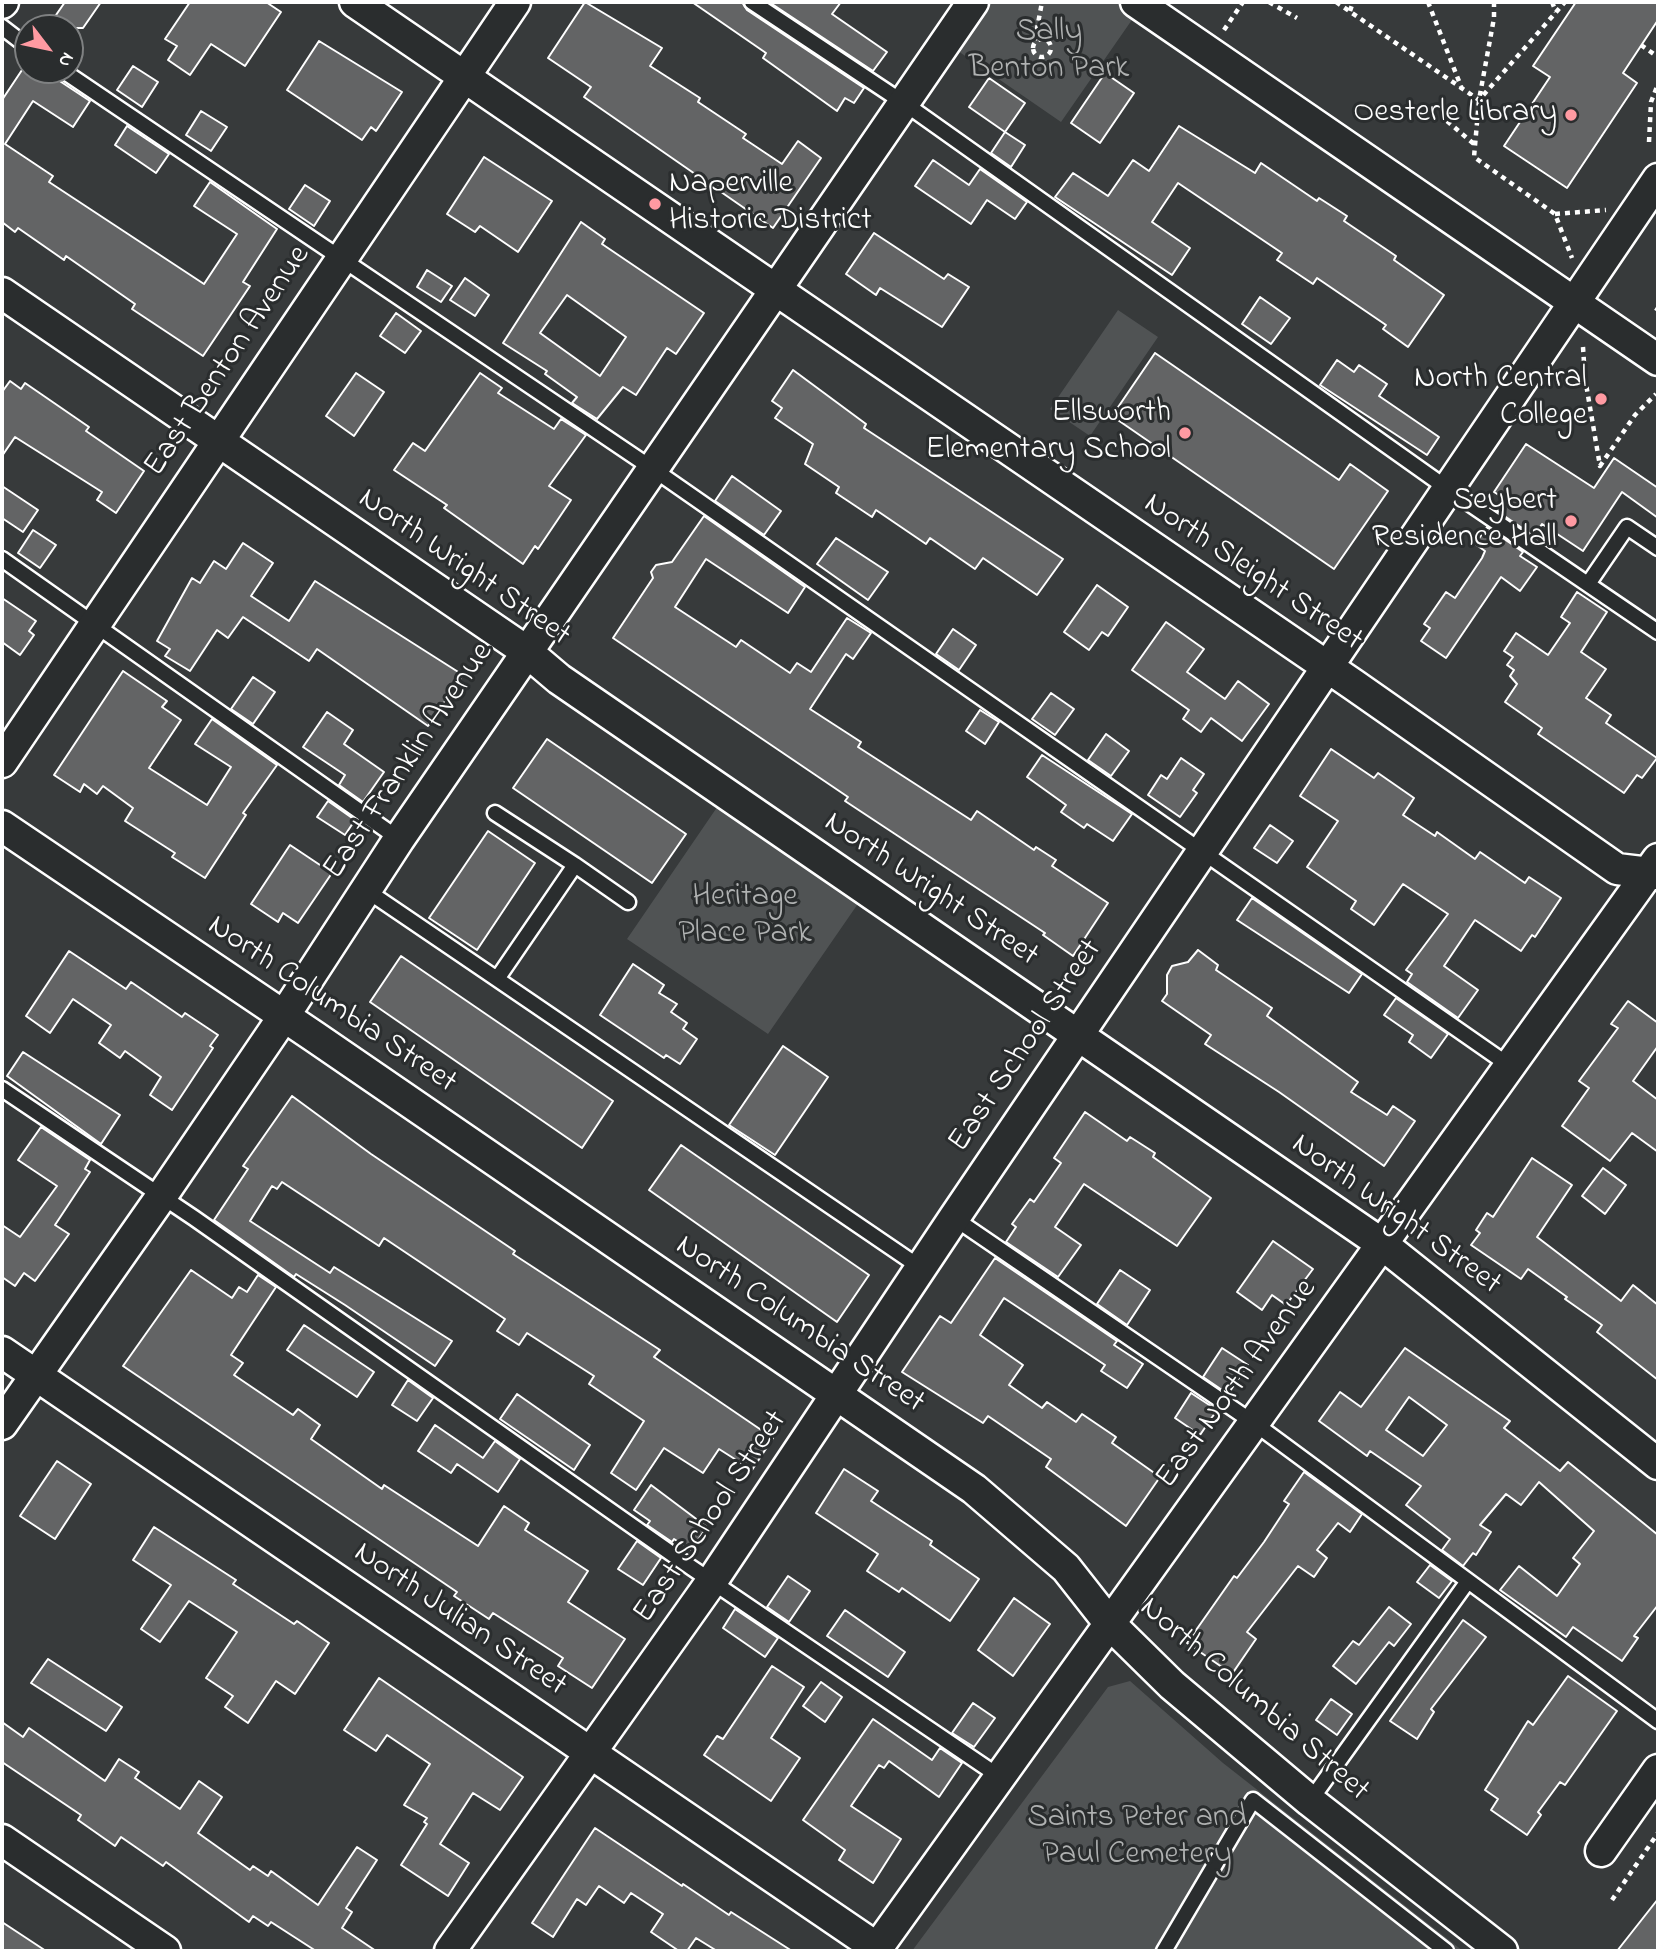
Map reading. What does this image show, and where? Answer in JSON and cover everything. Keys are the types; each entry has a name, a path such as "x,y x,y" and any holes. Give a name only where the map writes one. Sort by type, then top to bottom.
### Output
{"street":[{"name":"North Sleight Street","path":"355,2 1327,667 1617,870 1655,868"},
{"name":"East Benton Avenue","path":"2,762 515,2"},
{"name":"East Franklin Avenue","path":"2,1424 284,1016 526,651 974,2"},
{"path":"1136,2 1658,360"},
{"name":"East School Street","path":"450,1951 712,1581 954,1218 1658,179"},
{"name":"North Wright Street","path":"2,293 526,651 559,679 1382,1244 1658,1464"},
{"name":"North Columbia Street","path":"2,826 974,1489 1066,1568 1110,1624 1172,1685 1311,1801 1502,1951"},
{"name":"East North Avenue","path":"878,1950 1382,1244 1655,868"},
{"name":"North Julian Street","path":"2,1352 878,1950"},
{"path":"1601,1851 1658,1770"},
{"path":"2,1840 165,1951"}],"lane":[{"path":"752,2 904,103 1448,489 1658,632"},
{"path":"83,84 653,469 1510,1066"},
{"path":"1588,584 1627,527 1658,548"},
{"path":"2,559 399,839"},
{"path":"495,813 628,902"},
{"path":"497,979 575,866"},
{"path":"366,890 921,1268"},
{"path":"2,1089 1000,1777"},
{"path":"954,1218 1254,1423 1658,1721"},
{"path":"1311,1801 1468,1581"},
{"path":"1164,1951 1253,1800 1446,1951"}],"path":[{"path":"1038,40 1035,34 1042,2"},
{"path":"1269,2 1297,18"},
{"path":"1336,2 1479,100"},
{"path":"1350,11 1353,2"},
{"path":"1428,2 1463,89"},
{"path":"1493,2 1494,18 1479,100 1474,157 1555,214 1573,257"},
{"path":"1552,2 1556,12"},
{"path":"1479,100 1565,2"},
{"path":"1641,45 1658,57"},
{"path":"1649,142 1651,102 1658,83"},
{"path":"1447,121 1475,145"},
{"path":"1555,214 1621,210 1640,206"},
{"path":"1583,347 1585,377 1600,466 1635,415 1656,394"},
{"path":"1612,1900 1658,1832"}],"green space":[{"name":"Sally Benton Park","path":"992,2 1118,2 1136,14 1061,122 958,51"},
{"path":"1118,310 1158,337 1090,436 1050,409"},
{"name":"Heritage Place Park","path":"722,800 864,895 768,1034 627,939"},
{"name":"Saints Peter and Paul Cemetery","path":"1130,1681 1223,1763 1463,1951 912,1951 1108,1687"}],"building":[{"path":"65,2 101,2 84,27 84,14 57,14"},
{"path":"190,2 266,2 281,12 245,66 211,44 190,75 168,60 177,46 165,39"},
{"path":"585,2 662,48 650,66 700,98 698,102 746,134 743,138 782,164 798,141 821,158 773,228 584,97 591,87 548,58"},
{"path":"692,2 742,2 747,10 864,88 854,103 845,98 837,111 763,58 766,53"},
{"path":"769,2 841,2 832,14 887,52 873,71"},
{"name":"Oesterle Library","path":"1576,2 1658,2 1658,20 1623,73 1637,83 1567,188 1504,146 1550,77 1533,66"},
{"path":"319,41 402,92 376,131 371,127 362,140 287,90"},
{"path":"133,66 158,82 142,107 117,90"},
{"path":"1105,73 1134,93 1100,143 1071,123"},
{"path":"989,78 1025,103 1005,132 969,107"},
{"path":"14,82 64,84 90,101 73,127 33,101 5,144 53,176 49,182 204,284 237,234 194,206 210,182 277,229 243,282 250,286 203,356 132,309 135,304 66,256 64,260 18,228 15,232 2,222 2,100"},
{"path":"201,111 227,127 211,151 186,135"},
{"path":"127,126 169,154 156,173 115,145"},
{"path":"1179,126 1255,173 1261,163 1317,201 1319,198 1347,216 1344,221 1396,256 1394,260 1444,295 1408,347 1383,329 1386,325 1317,278 1313,284 1277,260 1282,253 1178,183 1152,222 1190,248 1172,275 1055,197 1073,173 1108,196 1133,160 1149,171"},
{"path":"1005,132 1025,145 1011,167 991,153"},
{"path":"484,157 552,201 518,252 480,226 475,232 447,214"},
{"path":"933,160 969,185 980,169 1027,202 1015,219 987,200 971,224 915,186"},
{"path":"305,185 330,201 314,226 289,209"},
{"path":"581,222 605,239 602,244 704,313 676,354 667,348 636,395 623,387 597,419 572,403 577,397 545,374 547,371 503,343","holes":["567,295 626,337 600,376 540,333"]},
{"path":"874,233 944,279 948,274 969,287 942,327 880,288 876,295 846,274"},
{"path":"427,270 452,286 441,302 417,287"},
{"path":"465,278 489,295 475,316 450,300"},
{"path":"1260,297 1290,318 1271,344 1242,324"},
{"path":"396,313 421,331 405,353 380,336"},
{"path":"1155,353 1339,480 1350,464 1388,491 1334,569 1112,416"},
{"path":"1337,360 1354,372 1359,365 1387,384 1379,396 1439,437 1427,455 1320,385"},
{"path":"793,370 866,424 864,428 1063,559 1037,595 983,558 975,569 930,538 926,544 876,510 872,517 836,493 839,487 805,464 813,444 775,418 782,408 772,401"},
{"path":"356,373 384,392 354,436 326,416"},
{"path":"480,373 502,388 498,393 554,429 561,419 586,435 549,486 571,500 538,549 535,546 523,564 444,508 447,505 394,470 413,443 425,451"},
{"path":"10,381 21,389 25,383 89,427 86,431 144,471 116,513 97,500 102,492 15,437 2,456 2,392"},
{"name":"Seybert Residence Hall","path":"1526,444 1594,488 1614,458 1658,488 1658,518 1622,492 1583,551 1542,524 1534,536 1497,511 1505,499 1494,492"},
{"path":"732,476 781,511 764,535 715,501"},
{"path":"2,486 38,510 23,532 2,518"},
{"path":"704,516 805,587 788,613 706,559 675,607 736,647 741,640 790,673 797,663 811,672 847,618 871,633 853,659 846,654 810,709 861,742 858,747 971,820 977,811 1034,850 1036,847 1056,860 1052,866 1108,903 1073,956 1043,935 1045,933 845,801 848,797 613,638 653,578 651,572 656,565 672,562"},
{"path":"1487,527 1523,552 1520,556 1537,567 1520,591 1501,577 1446,658 1421,641 1430,628 1424,624 1446,592 1455,598 1482,558 1485,551 1475,544"},
{"path":"33,530 56,545 40,568 18,553"},
{"path":"836,538 888,572 868,600 817,564"},
{"path":"243,543 273,563 251,596 289,621 315,581 463,675 428,726 317,649 309,661 243,617 228,638 217,630 190,671 165,656 170,649 157,641 192,578 200,583 214,561 226,569"},
{"path":"1097,585 1128,607 1108,636 1102,632 1089,650 1064,632"},
{"path":"1577,592 1607,612 1581,652 1606,669 1586,698 1611,715 1606,723 1657,758 1642,778 1637,775 1624,793 1538,734 1542,728 1505,702 1517,684 1510,676 1514,670 1507,665 1513,657 1504,651 1516,633 1548,655 1570,623 1561,617"},
{"path":"2,598 36,621 29,631 34,635 20,655 2,642"},
{"path":"1166,622 1204,649 1187,672 1225,699 1238,681 1269,704 1242,741 1211,718 1201,732 1183,719 1189,710 1132,670"},
{"path":"953,629 976,645 959,670 936,654"},
{"path":"123,671 167,701 162,707 181,720 149,768 207,805 231,767 195,744 212,719 277,765 243,813 246,815 205,878 172,857 175,853 125,821 133,808 103,786 97,794 84,784 80,792 54,775"},
{"path":"253,677 275,692 253,724 231,709"},
{"path":"1051,693 1074,709 1055,735 1032,719"},
{"path":"980,710 999,722 985,744 966,731"},
{"path":"327,712 353,730 344,744 384,772 363,802 339,785 345,775 303,747"},
{"path":"1106,734 1129,751 1111,776 1088,760"},
{"path":"547,739 686,834 652,883 513,788"},
{"path":"1331,749 1374,778 1378,773 1414,798 1403,815 1435,836 1437,832 1475,859 1480,852 1525,883 1529,877 1561,898 1535,937 1532,935 1521,951 1475,920 1444,966 1478,990 1458,1018 1407,982 1412,974 1406,970 1448,914 1403,884 1374,925 1351,909 1356,901 1307,867 1338,821 1300,796"},
{"path":"1042,755 1132,814 1113,841 1087,824 1084,828 1061,812 1066,805 1027,777"},
{"path":"1181,758 1204,774 1193,790 1197,793 1180,817 1148,795 1161,775 1167,779"},
{"path":"328,801 355,820 345,835 317,817"},
{"path":"1270,825 1293,841 1277,863 1254,848"},
{"path":"488,831 535,863 477,950 429,918"},
{"path":"290,845 332,873 298,923 283,913 278,922 251,904"},
{"path":"1252,898 1362,974 1349,993 1237,920"},
{"path":"1198,950 1218,965 1216,970 1272,1008 1267,1016 1358,1082 1351,1092 1387,1115 1393,1106 1415,1121 1384,1166 1205,1044 1211,1035 1162,1001 1167,994 1167,975 1172,966 1188,962"},
{"path":"69,951 126,989 131,982 182,1017 185,1013 218,1035 210,1046 213,1048 172,1110 150,1095 161,1077 125,1051 120,1058 99,1043 111,1025 73,999 50,1033 26,1016"},
{"path":"401,956 613,1101 582,1148 370,1002"},
{"path":"633,964 664,985 659,993 677,1004 671,1012 687,1023 683,1029 697,1039 680,1064 666,1055 664,1058 600,1015"},
{"path":"1396,998 1448,1034 1431,1058 1409,1042 1413,1035 1384,1015"},
{"path":"1628,1001 1658,1023 1658,1046 1633,1081 1658,1100 1658,1152 1632,1133 1610,1161 1562,1126 1589,1088 1579,1081 1618,1028 1611,1024"},
{"path":"783,1046 828,1077 775,1155 729,1125"},
{"path":"23,1052 120,1115 101,1144 7,1076"},
{"path":"292,1096 371,1154 515,1251 513,1254 660,1350 654,1357 773,1438 752,1470 719,1449 703,1473 664,1448 636,1490 611,1473 644,1421 589,1384 594,1376 527,1333 519,1345 497,1331 505,1319 384,1238 379,1246 282,1182 277,1189 272,1186 250,1221 330,1273 334,1267 452,1341 435,1366 296,1274 294,1277 214,1220 248,1169 243,1166"},
{"path":"1085,1112 1127,1141 1130,1137 1155,1153 1153,1157 1211,1198 1177,1246 1084,1184 1055,1227 1081,1245 1058,1277 1006,1242 1016,1227 1012,1224 1030,1199 1034,1202 1061,1163 1054,1158"},
{"path":"41,1127 90,1160 85,1169 90,1172 55,1225 69,1234 35,1281 24,1273 15,1286 2,1277 2,1225 20,1237 57,1186 18,1160"},
{"path":"681,1145 869,1275 837,1322 649,1190"},
{"path":"1532,1158 1572,1185 1537,1237 1621,1301 1633,1285 1658,1305 1658,1380 1597,1332 1602,1325 1565,1299 1567,1297 1528,1269 1521,1279 1471,1245 1480,1233 1476,1230 1487,1213 1493,1217"},
{"path":"1603,1168 1626,1185 1605,1214 1582,1196"},
{"path":"1273,1241 1313,1269 1286,1305 1272,1295 1262,1310 1237,1292"},
{"path":"995,1258 1117,1341 1114,1345 1143,1364 1127,1388 1101,1371 1105,1365 1004,1298 980,1335 1023,1365 1009,1385 1042,1408 1047,1402 1076,1422 1082,1414 1116,1437 1112,1443 1160,1477 1126,1526 1046,1467 1051,1459 988,1416 983,1423 902,1372 940,1316 951,1323"},
{"path":"191,1270 232,1298 239,1287 247,1292 258,1275 276,1287 231,1355 243,1363 234,1375 293,1415 298,1409 320,1425 311,1439 382,1489 384,1485 478,1546 504,1506 529,1523 525,1530 588,1571 568,1602 625,1639 592,1688 558,1666 563,1658 493,1613 489,1619 454,1596 457,1592 123,1366"},
{"path":"1120,1270 1150,1290 1127,1325 1097,1304"},
{"path":"304,1325 374,1372 357,1397 287,1350"},
{"path":"1222,1348 1248,1365 1228,1394 1203,1377"},
{"path":"1405,1348 1510,1421 1504,1428 1560,1471 1568,1462 1658,1535 1658,1605 1634,1636 1638,1638 1622,1661 1573,1627 1566,1637 1500,1590 1519,1566 1557,1596 1580,1564 1573,1558 1594,1531 1539,1482 1521,1505 1506,1494 1480,1525 1491,1532 1476,1555 1473,1553 1463,1566 1442,1550 1450,1539 1406,1505 1421,1486 1370,1451 1367,1456 1319,1421 1340,1392 1361,1407","holes":["1409,1397 1447,1425 1423,1456 1386,1430"]},
{"path":"408,1380 433,1398 417,1421 392,1405"},
{"path":"1191,1393 1217,1410 1200,1435 1175,1418"},
{"path":"517,1394 590,1445 574,1470 500,1419"},
{"path":"435,1425 483,1458 495,1441 520,1459 498,1492 457,1464 451,1473 418,1451"},
{"path":"57,1461 91,1484 55,1539 20,1516"},
{"path":"844,1469 878,1491 871,1501 932,1541 930,1545 979,1579 950,1621 902,1588 899,1592 867,1571 878,1554 816,1513"},
{"path":"1304,1472 1362,1514 1350,1532 1338,1523 1317,1550 1327,1558 1314,1577 1298,1566 1247,1632 1256,1639 1232,1674 1187,1643 1234,1576 1237,1578 1264,1542 1289,1504 1284,1501"},
{"path":"651,1485 707,1527 691,1550 674,1539 672,1542 647,1525 650,1521 634,1510"},
{"path":"154,1527 236,1580 233,1584 294,1624 297,1621 329,1643 295,1694 276,1681 248,1723 225,1707 233,1696 206,1678 237,1632 189,1601 160,1642 141,1629 171,1585 133,1560"},
{"path":"637,1541 661,1558 643,1585 618,1569"},
{"path":"1430,1565 1452,1581 1439,1598 1417,1582"},
{"path":"788,1576 810,1591 789,1622 767,1607"},
{"path":"1014,1598 1050,1624 1013,1676 978,1650"},
{"path":"1389,1607 1411,1624 1394,1646 1389,1642 1356,1684 1333,1666 1353,1641 1359,1645"},
{"path":"735,1609 778,1638 765,1657 723,1628"},
{"path":"845,1610 905,1652 888,1677 827,1636"},
{"path":"1463,1620 1486,1637 1431,1709 1434,1712 1417,1739 1390,1721"},
{"path":"48,1659 122,1707 106,1731 31,1683"},
{"path":"772,1666 804,1687 771,1738 800,1758 771,1801 704,1755 717,1736 723,1739"},
{"path":"1568,1676 1617,1711 1565,1785 1560,1782 1538,1812 1541,1815 1527,1835 1491,1810 1498,1799 1485,1790 1528,1721 1533,1725"},
{"path":"379,1678 523,1777 500,1810 473,1793 440,1844 469,1863 448,1896 401,1865 427,1824 424,1822 427,1818 404,1805 430,1764 387,1735 376,1751 344,1730"},
{"path":"821,1682 842,1697 825,1722 803,1706"},
{"path":"1331,1699 1352,1714 1337,1735 1316,1720"},
{"path":"973,1703 995,1718 974,1747 952,1733"},
{"path":"873,1719 932,1760 940,1748 962,1763 939,1797 889,1761 884,1768 879,1765 851,1806 901,1839 873,1883 839,1860 845,1850 803,1820"},
{"path":"2,1722 23,1737 29,1728 105,1781 119,1759 139,1772 135,1778 180,1809 199,1781 222,1797 198,1833 250,1870 253,1866 268,1876 271,1871 318,1905 357,1847 377,1860 346,1908 352,1912 342,1928 376,1951 316,1951 271,1922 268,1926 253,1916 249,1922 166,1862 163,1866 121,1837 115,1846 78,1820 81,1815 2,1762"},
{"path":"595,1828 682,1886 683,1884 729,1915 731,1912 792,1951 717,1951 696,1938 687,1951 679,1951 651,1932 663,1914 631,1893 624,1903 599,1886 586,1905 577,1899 553,1937 532,1923"},
{"path":"1658,1899 1658,1951 1617,1951"},
{"path":"2,1922 46,1951 2,1951"}],"place":[{"name":"Oesterle Library","path":"1571,115"},
{"name":"Naperville Historic District","path":"655,204"},
{"name":"North Central College","path":"1601,399"},
{"name":"Ellsworth Elementary School","path":"1185,433"},
{"name":"Seybert Residence Hall","path":"1571,521"}]}
